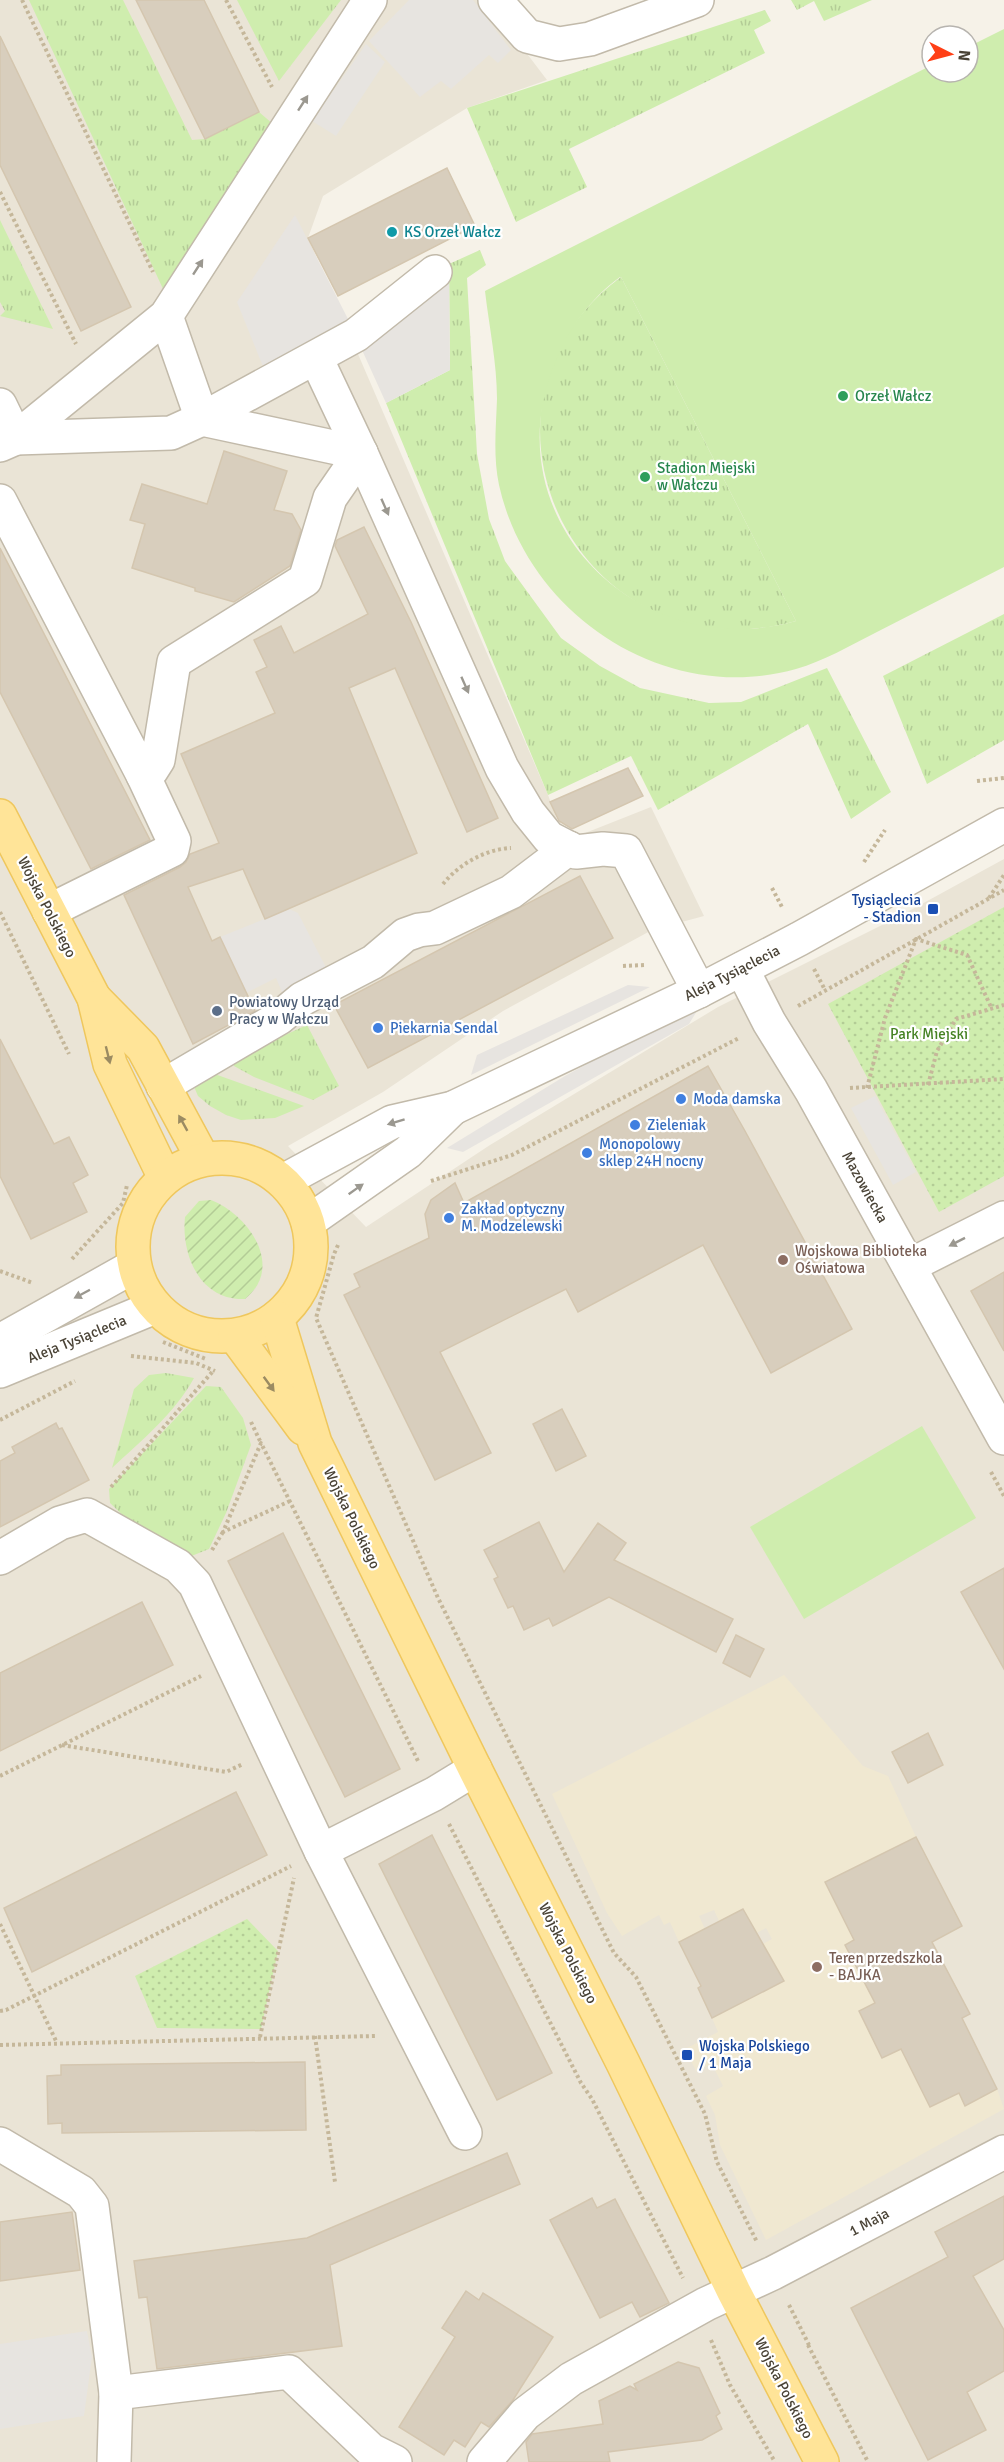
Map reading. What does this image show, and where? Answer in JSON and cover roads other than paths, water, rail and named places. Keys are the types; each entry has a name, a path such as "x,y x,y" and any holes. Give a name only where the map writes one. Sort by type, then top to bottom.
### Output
{"main road":[{"name":"Wojska Polskiego","path":"0,816 94,998 110,1064 165,1178"},
{"name":"Wojska Polskiego","path":"94,998 143,1048 203,1160"},
{"path":"231,1158 259,1165 283,1181 298,1200 308,1222 311,1257 300,1291 277,1318 257,1330 236,1336 206,1336 178,1325 155,1307 141,1288 134,1266 133,1233 144,1203 165,1178 183,1167 203,1160 231,1158"},
{"name":"Wojska Polskiego","path":"277,1318 315,1443 623,2063 734,2292 822,2462"},
{"name":"Wojska Polskiego","path":"236,1336 315,1443"}],"street":[{"path":"8,441 166,316 370,0"},
{"path":"495,0 527,36 559,44 590,39 697,0"},
{"path":"8,441 171,433 202,419 356,335 435,272"},
{"path":"166,316 202,419"},
{"path":"316,358 502,768 525,806 549,838 576,852 603,849 626,851 699,991"},
{"path":"0,405 8,441"},
{"path":"202,419 361,453"},
{"path":"143,775 151,771 158,760 174,663 305,579 330,498 361,453"},
{"path":"0,501 143,775 174,841 172,850 49,911"},
{"name":"Aleja Tysiąclecia","path":"283,1181 392,1122 453,1108 699,991 1004,825"},
{"path":"163,1086 279,1018 302,999 373,962 405,935 435,928 511,892 568,848"},
{"name":"Mazowiecka","path":"742,969 769,1022 811,1090 1004,1438"},
{"name":"Aleja Tysiąclecia","path":"308,1222 408,1152 453,1108"},
{"path":"909,1266 1004,1218"},
{"name":"Aleja Tysiąclecia","path":"0,1341 134,1266"},
{"name":"Aleja Tysiąclecia","path":"0,1371 155,1307"},
{"path":"0,1558 60,1523 87,1515 178,1566 195,1584 321,1851 465,2133"},
{"path":"321,1851 434,1794 475,1768"},
{"path":"0,2144 81,2192 92,2206 116,2393 114,2462"},
{"name":"1 Maja","path":"484,2462 525,2414 572,2379 698,2309 773,2273 1004,2152"},
{"path":"116,2393 289,2372 371,2450 395,2462"}],"place":[{"name":"KS Orzeł Wałcz","path":"392,232"},
{"name":"Orzeł Wałcz","path":"843,396"},
{"name":"Stadion Miejski w Wałczu","path":"645,477"},
{"name":"Tysiąclecia - Stadion","path":"933,909"},
{"name":"Powiatowy Urząd Pracy w Wałczu","path":"217,1011"},
{"name":"Piekarnia Sendal","path":"378,1028"},
{"name":"Moda damska","path":"681,1099"},
{"name":"Zieleniak","path":"635,1125"},
{"name":"Monopolowy sklep 24H nocny","path":"587,1153"},
{"name":"Zakład optyczny M. Modzelewski","path":"449,1218"},
{"name":"Wojskowa Biblioteka Oświatowa","path":"783,1260"},
{"name":"Teren przedszkola - BAJKA","path":"817,1967"},
{"name":"Wojska Polskiego / 1 Maja","path":"687,2055"}],"park label":[{"name":"Park Miejski","path":"929,1034"}]}
